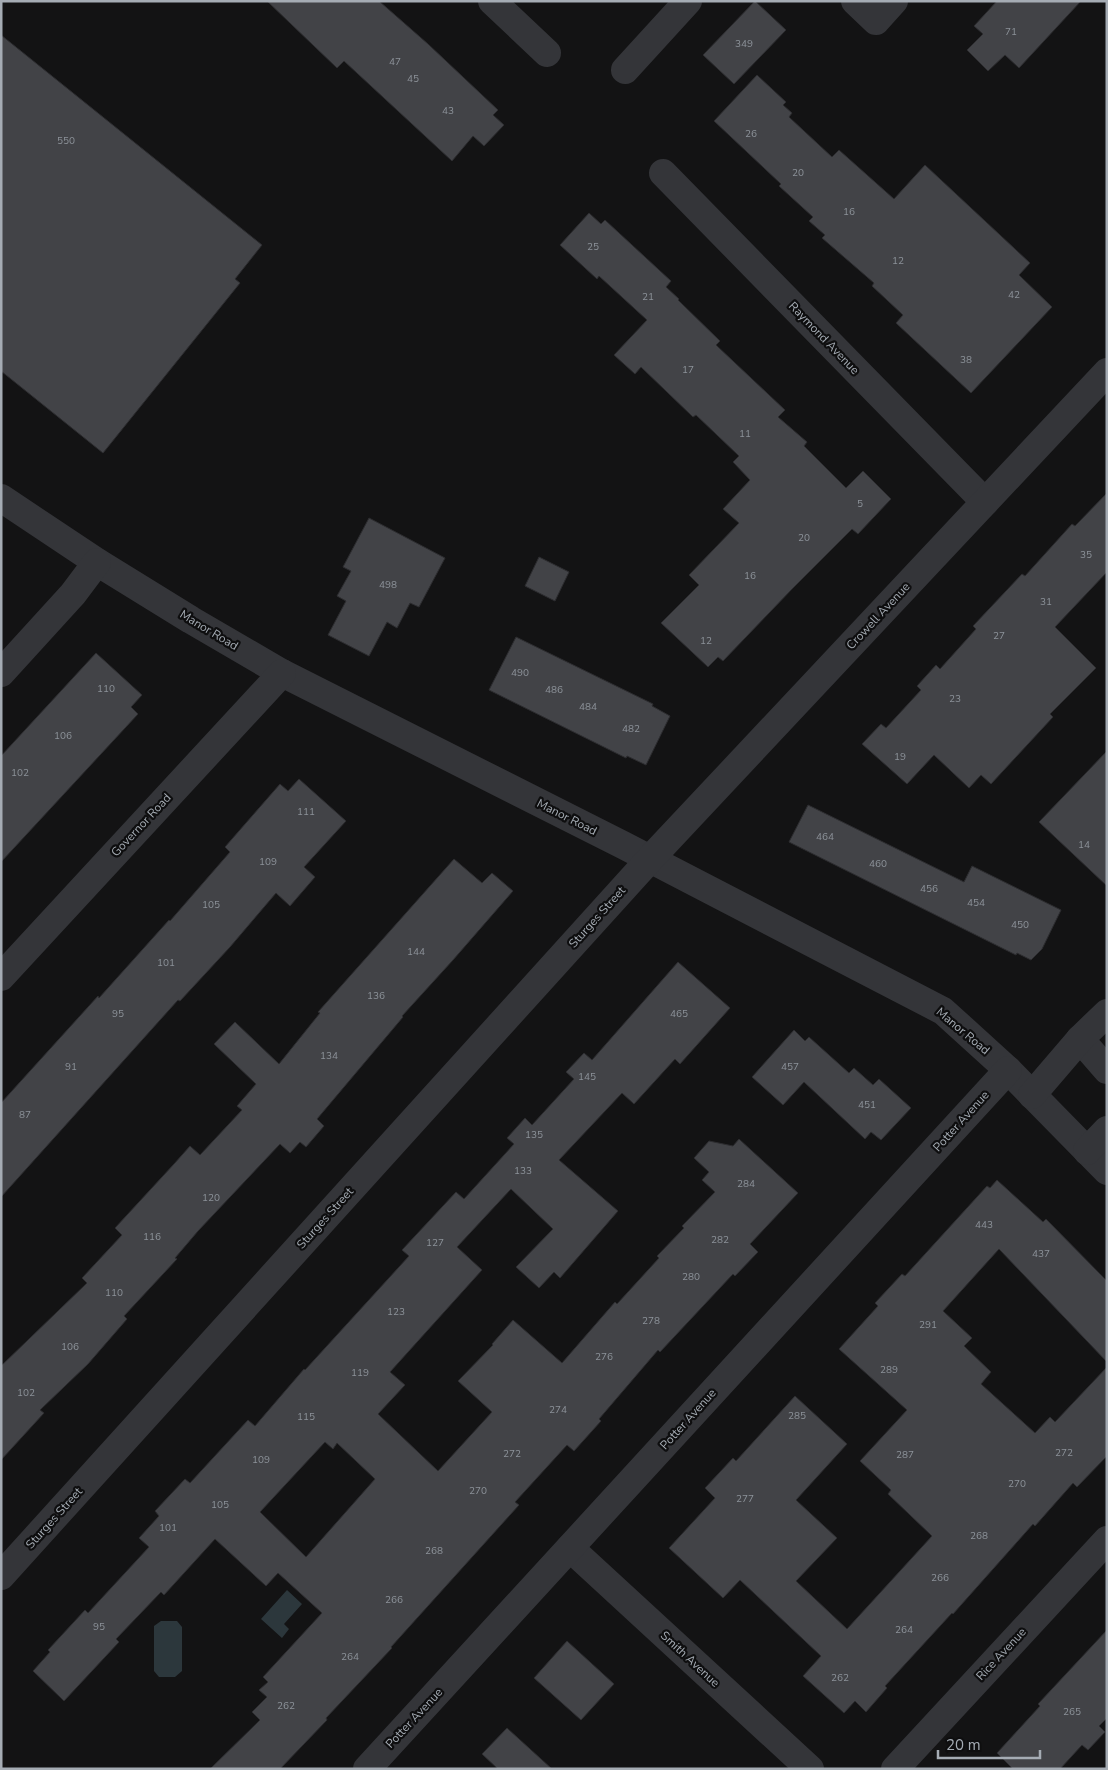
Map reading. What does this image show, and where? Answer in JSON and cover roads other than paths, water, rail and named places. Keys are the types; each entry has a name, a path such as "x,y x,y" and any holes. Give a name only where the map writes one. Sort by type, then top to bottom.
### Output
{"street":[{"path":"492,1 547,53"},
{"path":"625,70 688,1"},
{"path":"855,1 885,11"},
{"name":"Raymond Avenue","path":"663,173 985,502"},
{"name":"Crowell Avenue","path":"650,860 1107,372"},
{"name":"Manor Road","path":"1,498 97,562 282,673 943,1011 1008,1070 1107,1170"},
{"path":"1,672 73,594 97,562"},
{"name":"Governor Road","path":"1,977 282,673"},
{"name":"Sturges Street","path":"1,1576 650,860"},
{"path":"1032,1095 1080,1039 1107,1014"},
{"path":"1080,1039 1107,1070"},
{"name":"Potter Avenue","path":"367,1769 1008,1070"},
{"path":"1087,1151 1107,1130"},
{"name":"Rice Avenue","path":"895,1769 1107,1540"},
{"name":"Smith Avenue","path":"570,1548 810,1769"}]}
